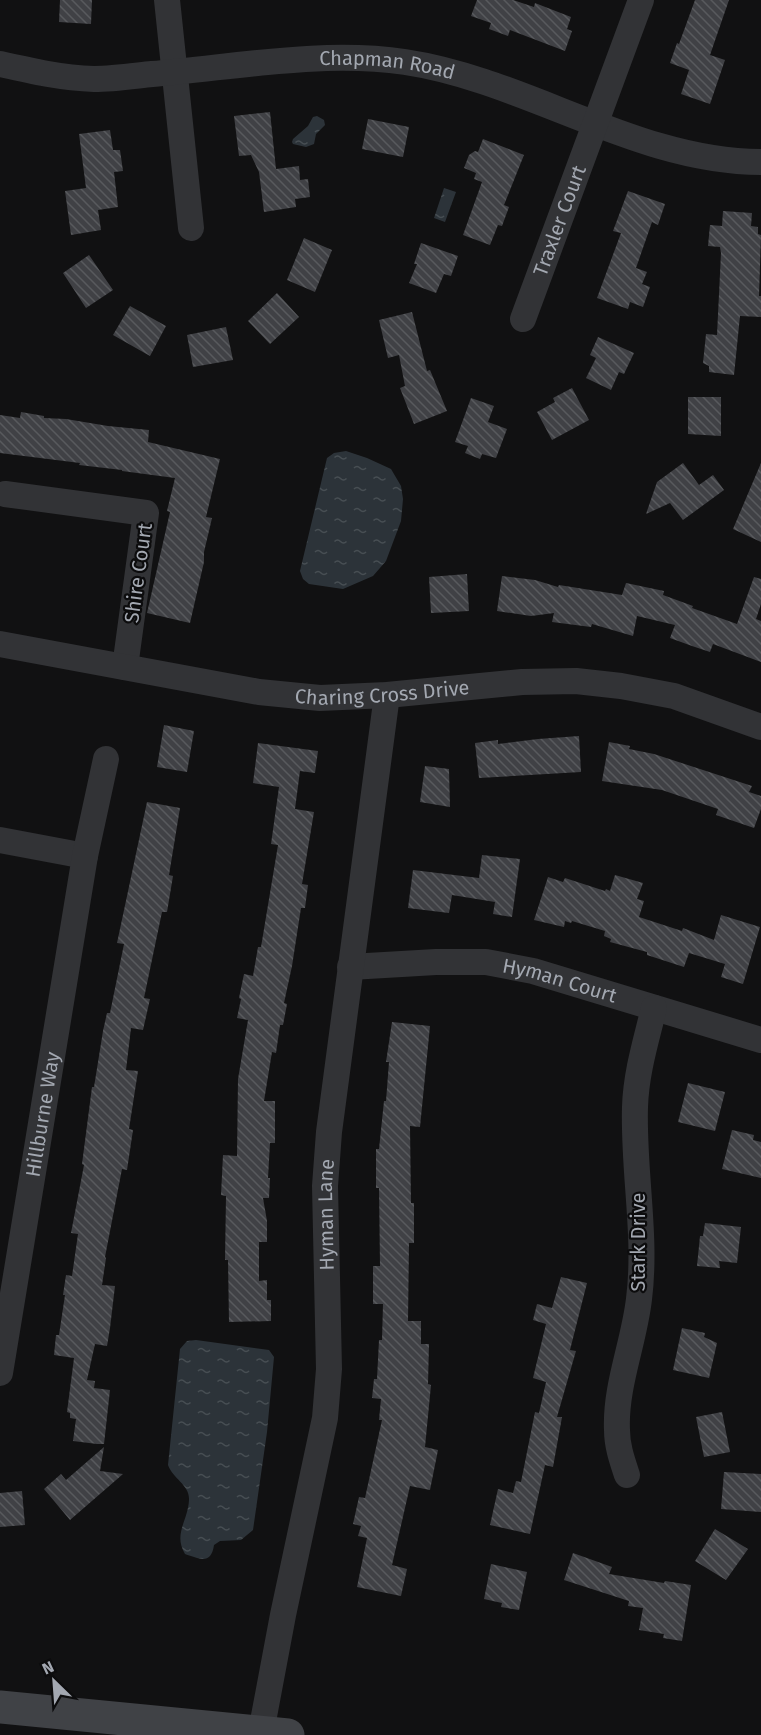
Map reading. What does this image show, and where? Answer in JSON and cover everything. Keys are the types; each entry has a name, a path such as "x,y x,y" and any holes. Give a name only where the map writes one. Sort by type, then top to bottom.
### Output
{"main road":[{"path":"0,1707 275,1734"}],"street":[{"path":"167,0 190,228"},
{"name":"Traxler Court","path":"523,319 640,0"},
{"name":"Chapman Road","path":"0,64 49,75 95,79 316,59 359,58 405,62 455,73 666,148 739,162 761,162"},
{"name":"Shire Court","path":"5,494 146,513 125,667"},
{"name":"Charing Cross Drive","path":"0,644 279,694 320,698 387,695 522,681 576,681 621,686 674,696 761,727"},
{"name":"Hyman Lane","path":"275,1734 283,1615 325,1418 329,1369 325,1186 333,1096 387,695"},
{"name":"Hillburne Way","path":"0,1373 85,856 106,759"},
{"path":"0,840 85,856"},
{"name":"Hyman Court","path":"350,967 436,962 486,962 533,971 761,1040"},
{"name":"Stark Drive","path":"627,1475 620,1454 617,1431 618,1404 639,1300 640,1251 635,1108 637,1074 654,1008"}],"water":[{"path":"317,116 324,120 325,125 316,134 314,144 306,147 293,144 293,139 308,126 313,117"},
{"path":"444,188 456,192 445,222 434,218"},
{"path":"346,451 391,469 401,486 403,499 401,521 386,561 373,576 343,589 309,584 303,579 300,571 327,458 334,453"},
{"path":"196,1340 269,1350 274,1357 267,1432 253,1530 241,1540 220,1541 214,1545 210,1556 204,1559 185,1554 182,1547 180,1540 189,1495 168,1465 180,1349 187,1341"}],"building":[{"path":"60,0 92,0 91,24 59,22"},
{"path":"477,0 513,0 534,7 535,3 571,17 567,29 572,31 565,51 510,30 508,36 489,29 491,23 471,16"},
{"path":"695,0 729,0 710,55 725,60 710,104 681,94 689,70 670,63"},
{"path":"270,112 276,169 299,166 300,180 308,179 310,197 295,199 296,207 264,212 259,172 251,155 239,156 234,116"},
{"path":"368,119 409,127 403,157 362,149"},
{"path":"110,130 113,150 120,150 123,171 114,172 118,207 98,210 101,230 71,235 65,191 86,188 79,134"},
{"path":"483,139 524,155 504,205 509,207 502,226 498,225 490,245 463,235 482,182 474,179 476,173 464,168 469,155 475,151 478,152"},
{"path":"628,191 665,204 658,225 652,222 636,268 647,272 642,284 650,287 643,307 630,302 628,309 597,298 621,233 613,231"},
{"path":"723,211 752,213 751,226 758,227 758,234 761,235 759,296 761,296 761,317 740,316 734,375 709,372 709,366 703,363 706,334 717,335 721,253 720,247 708,246 710,225 722,226"},
{"path":"304,238 332,250 315,292 287,280"},
{"path":"421,243 458,256 451,276 444,274 436,293 409,283 417,264 414,264"},
{"path":"89,255 113,290 86,308 63,273"},
{"path":"277,293 299,317 270,344 248,321"},
{"path":"130,306 166,326 150,356 113,335"},
{"path":"412,312 427,371 430,370 447,411 414,424 400,388 405,386 399,355 388,358 379,320"},
{"path":"226,327 233,360 193,367 187,335"},
{"path":"598,337 634,353 624,374 619,372 611,390 586,378 596,358 590,355"},
{"path":"572,388 589,420 552,440 537,412 555,402 553,398"},
{"path":"688,397 721,397 721,436 688,434"},
{"path":"471,398 494,406 488,422 507,429 496,458 482,454 480,459 465,453 468,446 455,442"},
{"path":"21,412 44,416 44,418 149,430 148,442 220,459 206,517 212,518 190,623 147,613 170,512 167,511 175,478 0,453 0,415 20,418"},
{"path":"683,463 699,485 713,475 724,490 683,520 670,503 646,514 657,482"},
{"path":"761,463 761,542 733,529"},
{"path":"467,574 469,611 431,613 429,577"},
{"path":"502,576 535,580 558,587 559,585 622,595 626,583 664,591 663,595 737,624 754,577 761,579 761,604 756,619 761,621 761,662 713,644 710,652 670,638 675,625 637,616 633,636 592,624 591,627 552,622 554,613 531,616 497,611"},
{"path":"164,725 194,731 187,772 157,767"},
{"path":"579,736 581,772 479,778 475,743 498,740 498,744"},
{"path":"609,742 630,746 629,749 654,754 752,786 749,792 761,796 761,809 754,828 716,815 718,809 662,790 602,781"},
{"path":"258,743 318,751 315,773 300,771 295,809 314,812 302,884 308,885 305,908 301,908 284,1003 287,1004 283,1025 280,1025 276,1053 272,1052 264,1101 275,1101 275,1143 270,1143 269,1198 263,1198 267,1221 267,1242 259,1242 259,1281 267,1280 267,1300 271,1300 271,1321 229,1322 228,1260 225,1260 226,1196 221,1195 223,1155 237,1156 238,1079 248,1020 237,1018 241,999 239,998 244,974 253,976 258,947 261,947 278,845 271,844 279,787 253,783"},
{"path":"425,766 449,769 450,807 420,802"},
{"path":"147,802 180,808 169,875 173,876 167,912 162,912 144,998 150,999 143,1030 131,1028 126,1070 138,1071 129,1129 133,1130 127,1170 122,1169 105,1257 102,1285 115,1286 110,1328 107,1346 95,1344 87,1380 95,1381 94,1388 110,1390 104,1444 97,1444 73,1441 76,1419 70,1418 70,1413 67,1412 74,1358 54,1355 65,1295 63,1295 66,1275 72,1276 78,1234 71,1233 84,1165 82,1164 92,1087 94,1087 103,1031 107,1013 110,1013 124,944 117,943"},
{"path":"482,855 520,859 512,917 493,914 495,902 452,895 449,913 408,908 413,870 479,878"},
{"path":"615,875 643,883 637,899 644,901 639,917 682,931 683,928 714,940 721,915 760,927 743,984 721,977 725,964 689,953 684,967 647,955 647,952 610,942 611,939 604,936 605,931 572,921 571,923 565,921 564,927 534,920 548,877 563,882 565,878 610,891"},
{"path":"392,1022 430,1026 420,1127 410,1126 414,1243 409,1243 408,1321 421,1321 421,1344 429,1344 428,1384 431,1385 425,1447 438,1450 430,1490 410,1486 392,1565 407,1569 401,1596 357,1587 367,1538 358,1536 361,1526 353,1524 359,1497 365,1498 382,1420 379,1420 381,1399 372,1398 374,1379 377,1379 379,1340 382,1340 383,1304 373,1304 373,1266 380,1266 376,1149 379,1149 384,1101 386,1101 389,1062 386,1062"},
{"path":"688,1083 725,1092 715,1131 678,1122"},
{"path":"732,1130 754,1135 753,1140 761,1142 761,1178 722,1169"},
{"path":"705,1223 741,1227 737,1263 719,1261 720,1268 697,1266 700,1236 703,1236"},
{"path":"561,1277 587,1283 570,1350 576,1351 557,1417 562,1417 553,1467 545,1465 530,1534 490,1525 498,1489 513,1493 516,1481 521,1482 535,1412 539,1413 546,1382 533,1378 546,1324 533,1320 537,1304 552,1308"},
{"path":"682,1328 705,1333 704,1337 717,1343 709,1378 673,1370"},
{"path":"722,1412 730,1452 704,1457 696,1417"},
{"path":"104,1447 100,1471 123,1474 70,1520 44,1489 61,1474 66,1480"},
{"path":"724,1472 761,1474 761,1512 721,1509"},
{"path":"22,1491 25,1525 0,1527 0,1493"},
{"path":"715,1529 748,1549 726,1580 695,1561"},
{"path":"573,1553 612,1567 609,1574 691,1585 682,1641 663,1638 664,1634 639,1630 643,1608 628,1606 629,1601 564,1580"},
{"path":"491,1564 527,1572 519,1610 501,1607 502,1603 484,1599"}]}
